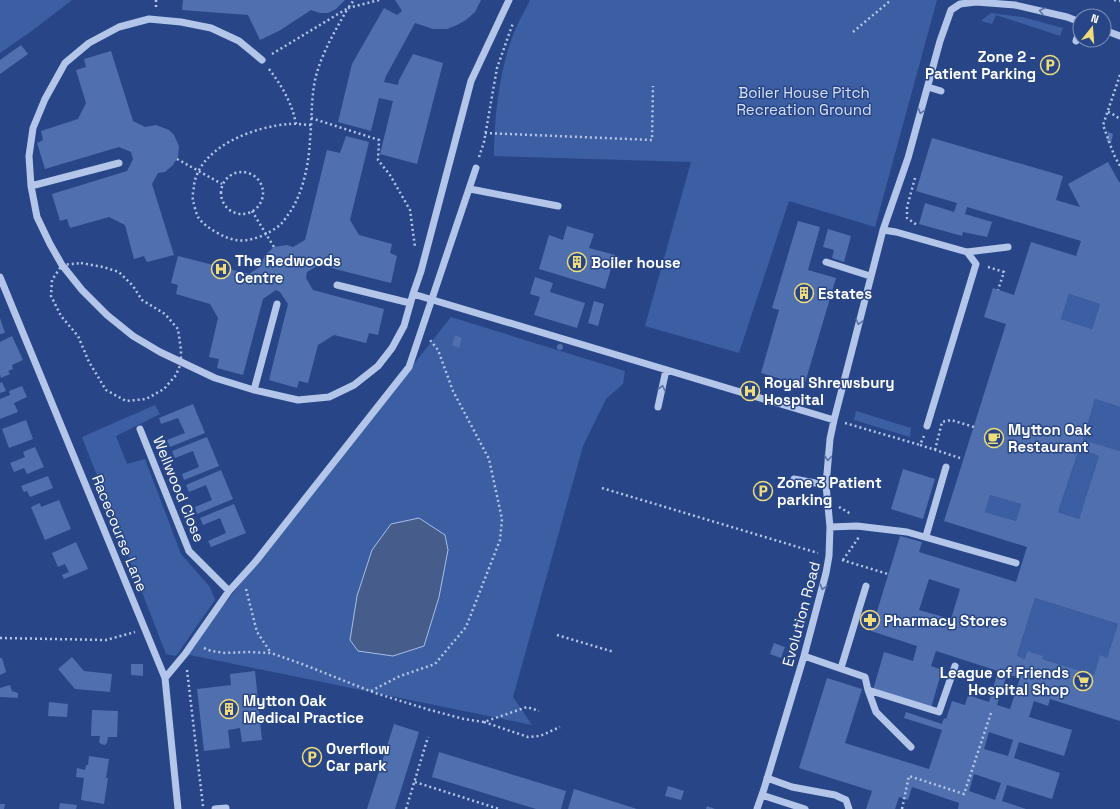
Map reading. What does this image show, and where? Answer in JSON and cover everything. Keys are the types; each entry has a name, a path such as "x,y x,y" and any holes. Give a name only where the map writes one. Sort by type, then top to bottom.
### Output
{"street":[{"path":"262,60 239,41 211,28 182,22 149,19 119,27 89,43 65,64 45,99 33,128 29,156 31,186 37,216 62,265 82,290 107,315 133,336 181,363 215,378 254,390 298,400 329,398 354,385 378,366 392,348 404,326 421,271 471,81 509,0"},
{"name":"Evolution Road","path":"756,809 762,795 804,656 826,573 829,556 830,527 826,484 830,439 835,417 883,230 908,158 940,41 951,10 960,4 976,2 1015,5 1072,20"},
{"path":"928,87 941,91"},
{"path":"31,186 119,164"},
{"path":"165,678 185,654 229,591 256,561 410,367 476,168"},
{"path":"470,189 558,206"},
{"path":"883,230 896,232 967,252 1008,247"},
{"path":"927,426 976,264 967,252"},
{"path":"826,262 870,276"},
{"name":"Racecourse Lane","path":"0,277 165,678 178,809"},
{"path":"337,285 410,303"},
{"path":"413,294 666,370 835,417"},
{"path":"254,390 277,304"},
{"path":"658,407 666,370"},
{"name":"Wellwood Close","path":"140,429 189,551 229,591"},
{"path":"926,536 946,466"},
{"path":"794,479 826,484"},
{"path":"830,527 857,526 907,532 926,536 1016,563"},
{"path":"841,668 866,586"},
{"path":"804,656 865,676 868,690 876,712 911,747"},
{"path":"868,690 939,712 955,666"},
{"path":"767,778 792,787 835,795 846,800 849,809"},
{"path":"762,795 805,809"},
{"path":"215,809 226,808"}],"path":[{"path":"311,125 290,124 267,127 249,132 227,143 210,156 196,175 193,199 199,218 216,233 237,241 259,238 281,224 295,204 305,175 310,141 311,125 311,108 316,79 328,42 354,0"},
{"path":"296,124 293,110 285,92 262,60 348,8 379,0"},
{"path":"853,32 891,0"},
{"path":"1114,0 1120,1"},
{"path":"476,168 484,142 496,68 514,20"},
{"path":"1120,75 1104,125 1114,155 1120,166"},
{"path":"485,133 652,140 653,86"},
{"path":"1108,112 1120,119"},
{"path":"311,118 379,140 378,160 390,175 410,210 415,251"},
{"path":"177,160 222,184"},
{"path":"246,172 253,175 262,187 263,194 261,201 252,211 240,214 228,208 223,203 221,197 222,184 226,178 232,174 246,172"},
{"path":"916,177 907,207 907,218 924,228"},
{"path":"252,211 274,247"},
{"path":"976,264 1004,272 998,290"},
{"path":"371,691 400,676 435,664 466,627 500,540 502,519 489,459 453,391 438,350 422,330"},
{"path":"835,417 843,422 960,458"},
{"path":"935,450 942,422 951,420 974,427"},
{"path":"920,445 927,426"},
{"path":"602,488 819,553"},
{"path":"859,535 856,542 842,560 888,574"},
{"path":"242,577 250,600 257,632 271,653"},
{"path":"0,638 106,640 145,629"},
{"path":"557,635 614,652"},
{"path":"193,642 211,651 225,653 271,653 371,691 430,710 464,719 484,722 528,737 540,736 560,727"},
{"path":"185,654 203,809"},
{"path":"484,722 527,707 539,711"},
{"path":"902,809 909,776 964,794 991,712"},
{"path":"406,809 428,737"},
{"path":"415,782 499,809"}],"green space":[{"path":"0,0 72,0 0,53"},
{"name":"Boiler House Pitch Recreation Ground","path":"530,0 937,0 875,227 789,201 739,353 645,326 691,162 494,156 495,124 502,74 510,42"},
{"path":"991,13 1022,17 1063,28 1060,36 996,15 992,24 981,21"},
{"path":"1069,294 1100,304 1092,329 1061,319"},
{"path":"451,317 625,371 623,384 606,399 583,446 513,697 532,725 185,654"},
{"path":"1095,399 1120,407 1120,451 1083,440"},
{"path":"155,405 160,414 116,436 127,464 145,459 181,554 210,587 215,600 176,656 166,654 82,437"},
{"path":"856,411 911,428 910,437 854,420"},
{"path":"1079,449 1099,456 1079,519 1058,512"},
{"path":"990,495 1021,504 1016,521 985,512"},
{"path":"1035,598 1118,624 1107,658 1100,656 1094,675 1042,659 1027,651 1025,659 1017,657"}],"shaded area":[{"path":"419,518 445,535 448,550 439,597 424,646 393,656 358,651 350,640 357,596 372,550 391,524"}],"building":[{"path":"183,0 345,0 336,9 328,13 320,13 311,10 279,31 260,40 248,15 182,10"},
{"path":"395,0 481,0 475,12 466,20 447,29 433,29 415,23 386,76 384,82 398,85 399,80 413,54 443,63 417,164 380,154 393,101 379,98 371,131 338,122 352,64 384,8 397,15 402,11"},
{"path":"21,45 28,54 0,74 0,60"},
{"path":"111,51 133,121 145,127 156,125 169,130 174,135 179,146 178,157 173,165 165,172 158,173 152,184 174,255 147,262 144,256 134,259 125,225 109,217 70,228 67,219 60,221 52,194 127,171 133,159 131,152 119,147 45,169 37,143 43,140 41,131 78,119 86,103 76,70 86,67 84,59"},
{"path":"1108,132 1113,134 1111,143 1107,142"},
{"path":"346,136 369,142 350,220 359,235 392,244 390,253 397,256 391,283 319,265 307,272 306,278 313,290 384,309 378,335 369,333 366,343 334,335 318,345 308,383 299,381 297,388 269,380 288,304 280,292 276,290 263,299 243,375 217,368 219,359 209,357 218,318 210,304 176,294 178,285 171,283 178,256 249,274 260,267 265,255 274,247 287,245 293,247 305,240 327,150 340,153"},
{"path":"932,138 1063,176 1056,200 1080,207 1068,184 1108,162 1120,182 1120,407 1095,399 1083,440 1120,451 1120,721 1050,699 1048,706 1034,701 1029,717 1072,730 1064,756 1019,742 1014,758 1060,773 1052,799 1007,785 1002,801 1026,809 958,809 959,803 912,787 908,800 899,797 895,809 866,809 872,791 799,768 827,678 862,689 845,743 929,769 942,730 904,718 906,712 942,724 944,718 946,719 952,701 965,705 968,695 989,702 998,671 936,651 931,666 942,670 931,708 873,690 884,652 913,661 917,646 871,631 900,536 922,542 919,552 1016,582 1027,547 944,521 1006,324 984,317 993,288 1014,295 1031,242 1076,256 1081,241 967,207 965,214 992,222 987,237 963,232 962,236 919,224 925,203 954,212 957,203 916,191","holes":["1069,294 1100,304 1092,329 1061,319","1079,449 1099,456 1079,519 1058,512","990,495 1021,504 1016,521 985,512","929,579 960,589 951,619 919,610","1035,598 1118,624 1107,658 1100,655 1094,675 1042,659 1043,656 1027,651 1025,659 1017,656","1007,674 1020,678 1010,709 997,705","989,732 1013,740 1008,756 984,749","974,774 1001,783 995,800 969,791"]},
{"name":"Estates","path":"798,221 820,227 808,270 836,278 804,386 761,373 779,310 772,308"},
{"name":"Boiler house","path":"567,226 594,234 589,248 615,255 605,289 539,269 549,235 563,240"},
{"path":"828,229 851,236 844,262 832,258 834,250 823,247"},
{"path":"535,277 553,283 550,292 585,303 577,328 534,315 540,297 530,294"},
{"path":"594,301 604,304 598,326 588,323"},
{"path":"0,318 5,333 0,334"},
{"path":"455,335 462,338 459,348 452,345"},
{"path":"12,336 23,360 12,365 13,369 8,371 10,374 1,378 0,342"},
{"path":"560,344 563,347 560,350 557,347"},
{"path":"2,382 6,391 0,393 0,383"},
{"path":"22,386 27,397 14,403 18,412 0,419 0,399 10,395 9,391"},
{"path":"193,404 205,433 170,447 167,440 185,433 178,418 161,424 159,418"},
{"path":"26,420 33,439 9,448 2,429"},
{"path":"207,437 219,466 184,480 182,474 199,467 193,451 175,458 172,451"},
{"path":"35,447 44,467 27,474 24,468 14,472 10,463 25,457 23,452"},
{"path":"903,469 935,479 923,519 891,509"},
{"path":"221,470 233,499 197,514 195,507 212,500 206,485 189,492 186,485"},
{"path":"48,476 53,488 30,497 27,491 24,492 21,486"},
{"path":"59,500 71,529 45,540 31,507 40,503 41,507"},
{"path":"234,504 246,533 211,547 208,541 226,533 220,518 203,525 200,518"},
{"path":"76,542 88,569 64,579 62,575 69,572 65,564 58,567 52,553"},
{"path":"774,643 785,647 781,658 770,654"},
{"path":"72,657 84,671 112,674 110,692 75,689 58,669"},
{"path":"0,658 2,658 6,672 0,675"},
{"path":"131,664 143,664 143,676 131,675"},
{"name":"Mytton Oak Medical Practice","path":"255,671 262,740 242,742 240,728 228,730 230,748 204,751 197,689 231,685 230,674"},
{"path":"10,685 12,691 18,693 18,698 0,697 0,688"},
{"path":"49,702 68,704 67,717 48,716"},
{"path":"92,710 118,711 117,737 108,737 105,745 99,742 100,736 91,736"},
{"path":"394,724 419,732 395,809 367,809"},
{"path":"439,752 566,791 561,809 536,809 432,777"},
{"path":"89,756 109,759 104,804 81,800 84,778 76,777 77,768 85,770 86,765 88,765"},
{"path":"668,786 684,791 681,800 665,796"},
{"path":"574,789 637,809 568,809"},
{"path":"60,803 77,805 76,809 59,809"},
{"path":"0,804 5,804 4,809 0,809"},
{"path":"707,806 715,809 706,809"}],"place":[{"name":"Zone 2 - Patient Parking","path":"1050,65"},
{"name":"Boiler house","path":"577,262"},
{"name":"The Redwoods Centre","path":"221,269"},
{"name":"Estates","path":"804,293"},
{"name":"Royal Shrewsbury Hospital","path":"750,391"},
{"name":"Mytton Oak Restaurant","path":"994,438"},
{"name":"Zone 3 Patient parking","path":"763,491"},
{"name":"Pharmacy Stores","path":"870,620"},
{"name":"League of Friends Hospital Shop","path":"1083,681"},
{"name":"Mytton Oak Medical Practice","path":"229,709"},
{"name":"Overflow Car park","path":"312,757"}]}
